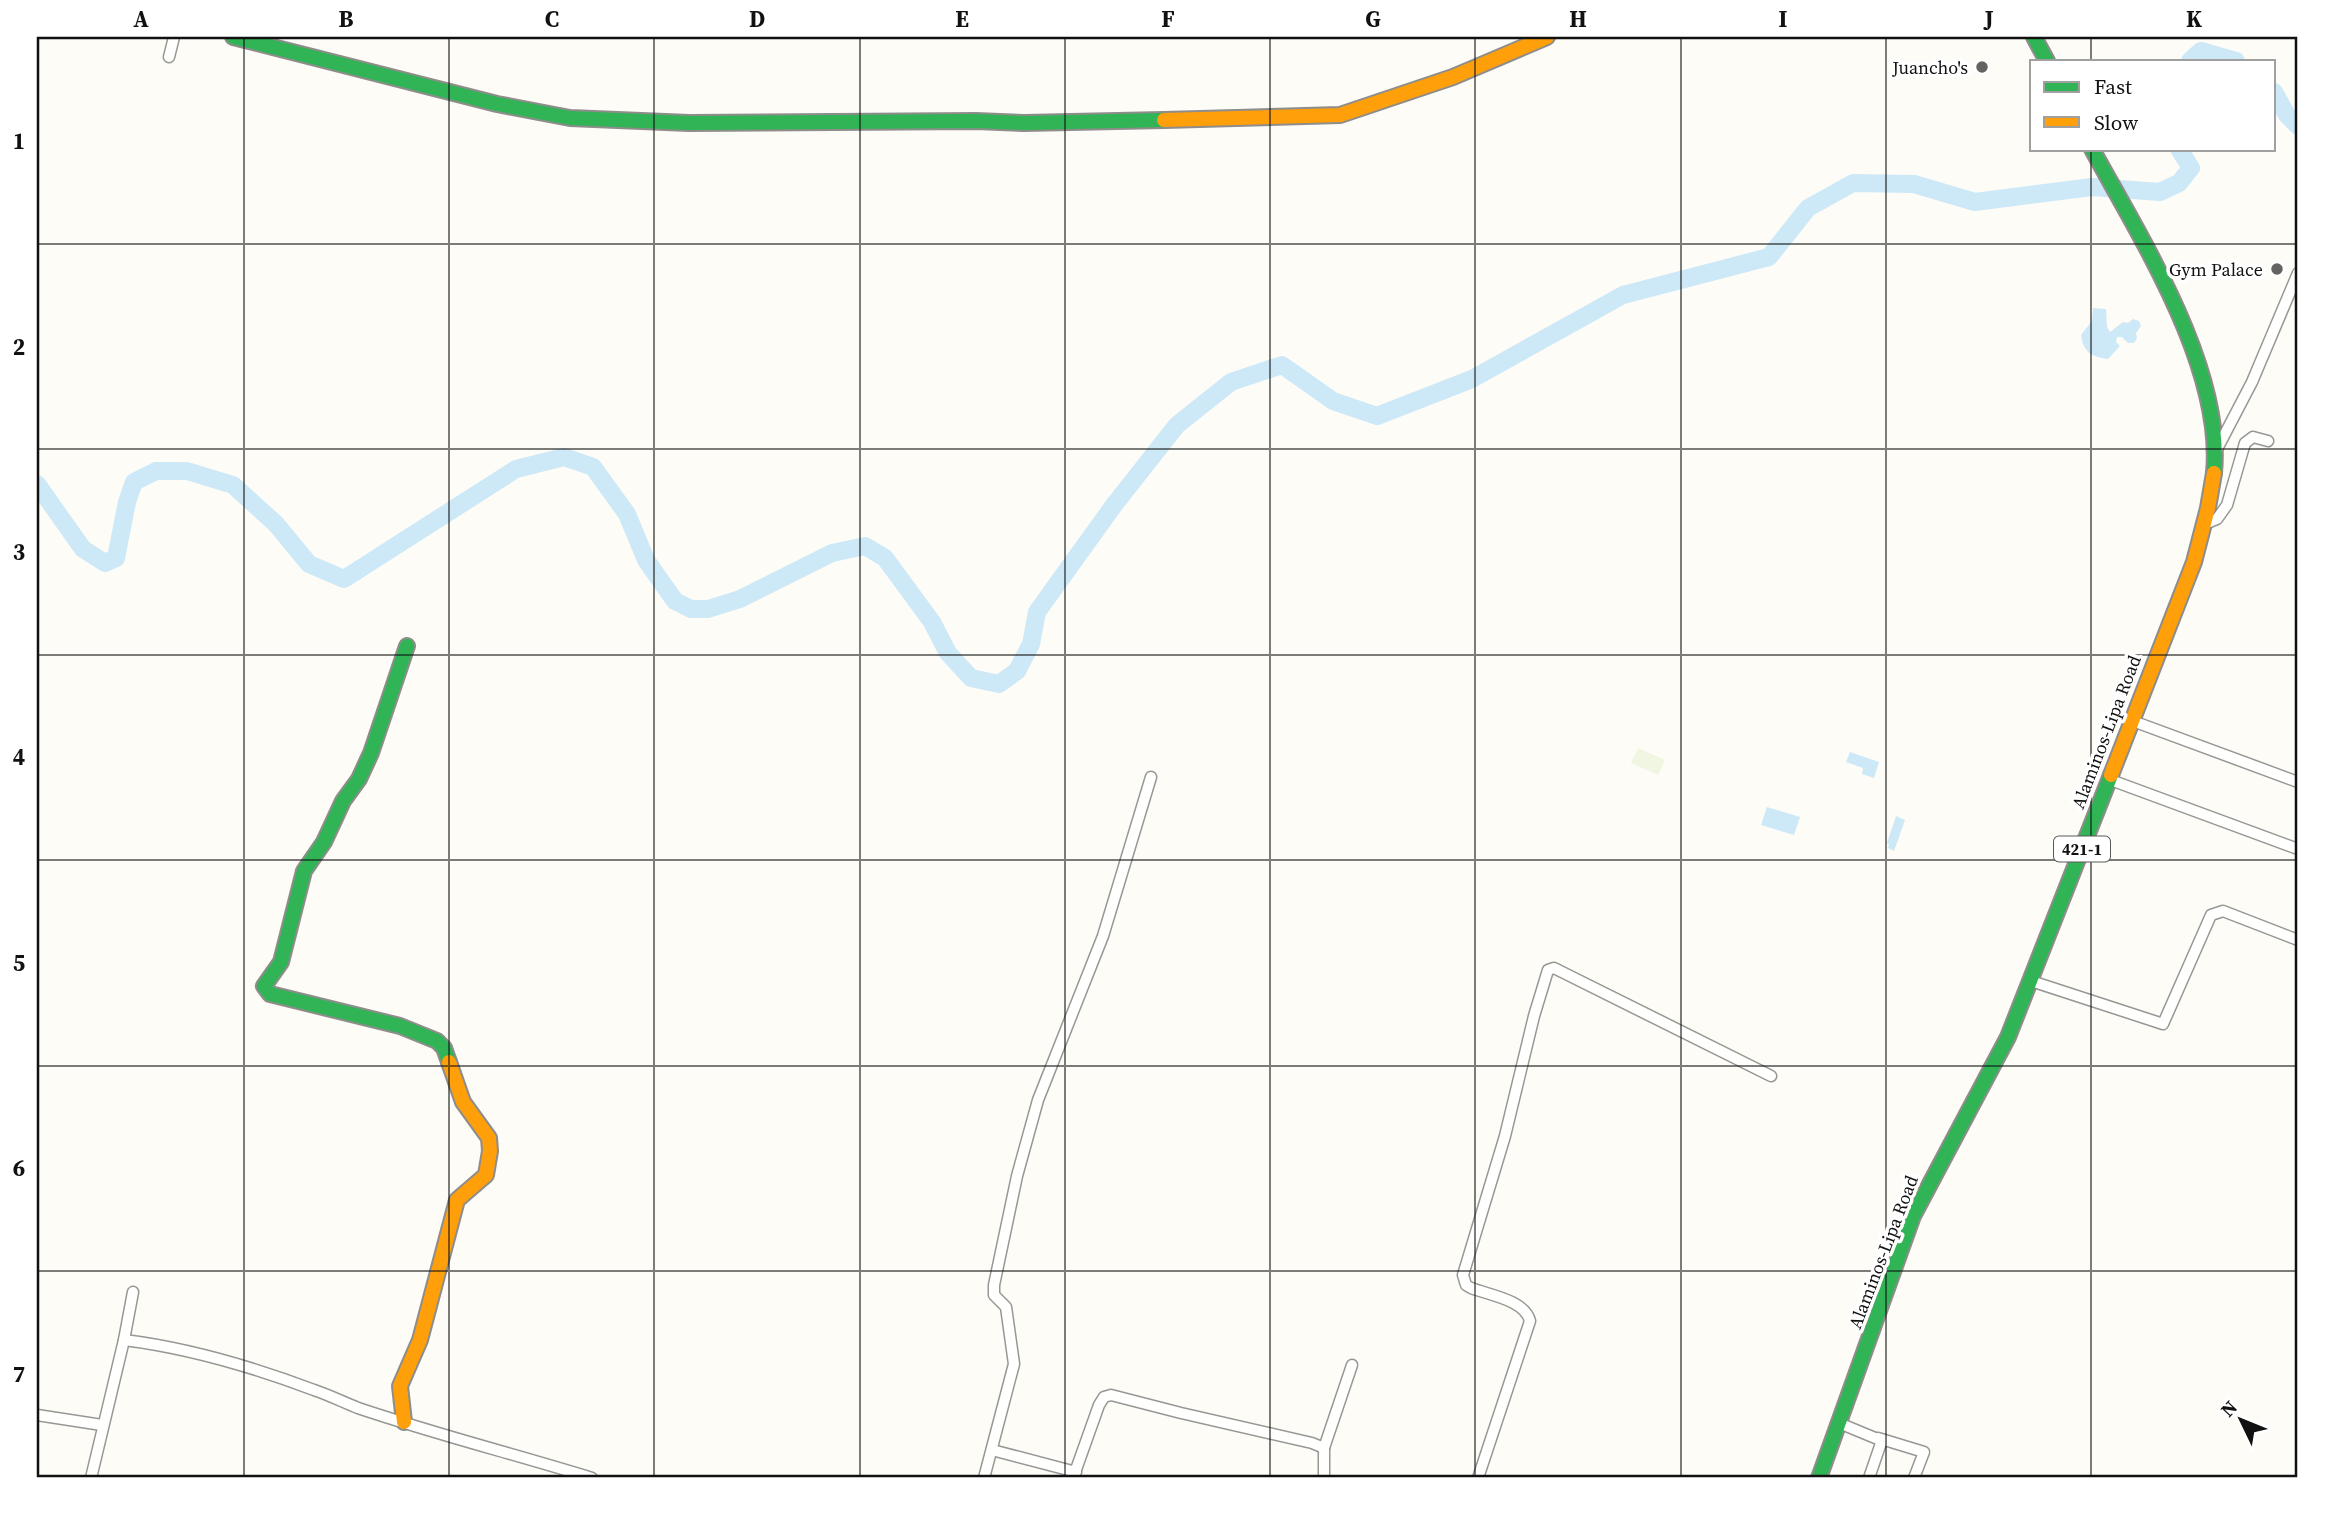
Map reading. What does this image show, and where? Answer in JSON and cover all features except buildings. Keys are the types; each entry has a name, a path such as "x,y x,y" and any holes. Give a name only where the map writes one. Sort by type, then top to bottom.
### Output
{"street":[{"path":"169,57 174,37"},
{"path":"233,37 497,104 558,116 625,122 690,123 1024,123 1340,115 1453,77 1547,37"},
{"path":"2034,37 2046,60"},
{"name":"Alaminos-Lipa Road","path":"1819,1478 1913,1216 2008,1037 2194,562 2205,524 2216,451 2210,405 2175,308 2093,150"},
{"path":"2216,451 2252,382 2298,273"},
{"path":"2205,524 2217,519 2227,505 2245,443 2253,437 2268,441"},
{"path":"404,1422 400,1386 420,1340 457,1200 486,1175 489,1138 463,1102 444,1048 437,1041 400,1026 270,993 264,986 281,962 304,871 324,842 371,752 407,646"},
{"path":"2130,720 2298,782"},
{"path":"984,1478 1014,1364 1006,1307 994,1295 994,1285 1017,1176 1038,1100 1103,936 1151,777"},
{"path":"2108,779 2298,849"},
{"path":"2031,981 2160,1024 2166,1021 2211,915 2216,911 2223,911 2298,940"},
{"path":"1478,1478 1530,1321 1528,1314 1521,1307 1466,1285 1463,1275 1505,1136 1548,970 1555,968 1771,1076"},
{"path":"91,1478 133,1292"},
{"path":"124,1340 155,1344 213,1358 313,1390 356,1407 592,1478"},
{"path":"1324,1478 1324,1448 1352,1365"},
{"path":"992,1450 1075,1475 1099,1405 1104,1397 1111,1395 1324,1448"},
{"path":"37,1415 102,1425"},
{"path":"1839,1423 1924,1452 1914,1478"},
{"path":"1869,1478 1881,1443 1877,1437"}],"green space":[{"path":"1638,748 1665,760 1658,775 1631,763"}],"water":[{"path":"2093,308 2106,309 2110,332 2123,322 2128,323 2133,319 2139,321 2141,326 2134,343 2117,337 2116,342 2120,346 2108,359 2089,353 2081,335 2092,321"},
{"path":"1850,752 1879,762 1874,778 1862,774 1863,768 1846,762"},
{"path":"1767,807 1800,817 1794,835 1761,825"},
{"path":"1896,816 1905,820 1894,851 1888,848 1887,843"}],"waterway":[{"path":"2191,60 2201,51 2232,60"},
{"path":"2276,96 2287,115 2298,126"},
{"path":"37,484 83,549 105,563 116,558 127,502 134,482 156,471 187,471 233,485 276,524 309,564 344,579 516,469 564,457 593,467 627,514 646,560 675,601 691,609 708,609 740,599 832,553 865,546 885,558 932,622 948,653 971,678 999,684 1017,671 1031,644 1037,612 1114,505 1177,425 1231,382 1282,365 1333,401 1377,416 1472,379 1623,295 1769,257 1808,208 1853,183 1914,184 1975,202 2092,187 2160,192 2179,183 2191,168 2180,150"}],"traffic: fast":[{"path":"233,37 497,104 570,118 689,123 1024,123 1164,120"},
{"path":"2034,37 2046,60"},
{"path":"2093,150 2155,263 2193,348 2206,391 2214,433 2214,473"},
{"path":"407,646 371,753 359,779 343,801 324,842 304,871 281,962 264,986 270,994 400,1026 437,1041 444,1048 449,1062"},
{"path":"1819,1478 1913,1216 2008,1037 2111,775"}],"traffic: slow":[{"path":"1164,120 1340,115 1453,77 1547,37"},
{"path":"2111,775 2194,562 2214,473"},
{"path":"404,1422 400,1386 420,1340 457,1200 486,1175 490,1151 489,1138 463,1102 449,1062"}],"place":[{"name":"Juancho's","path":"1982,67"},
{"name":"Gym Palace","path":"2277,269"}]}
